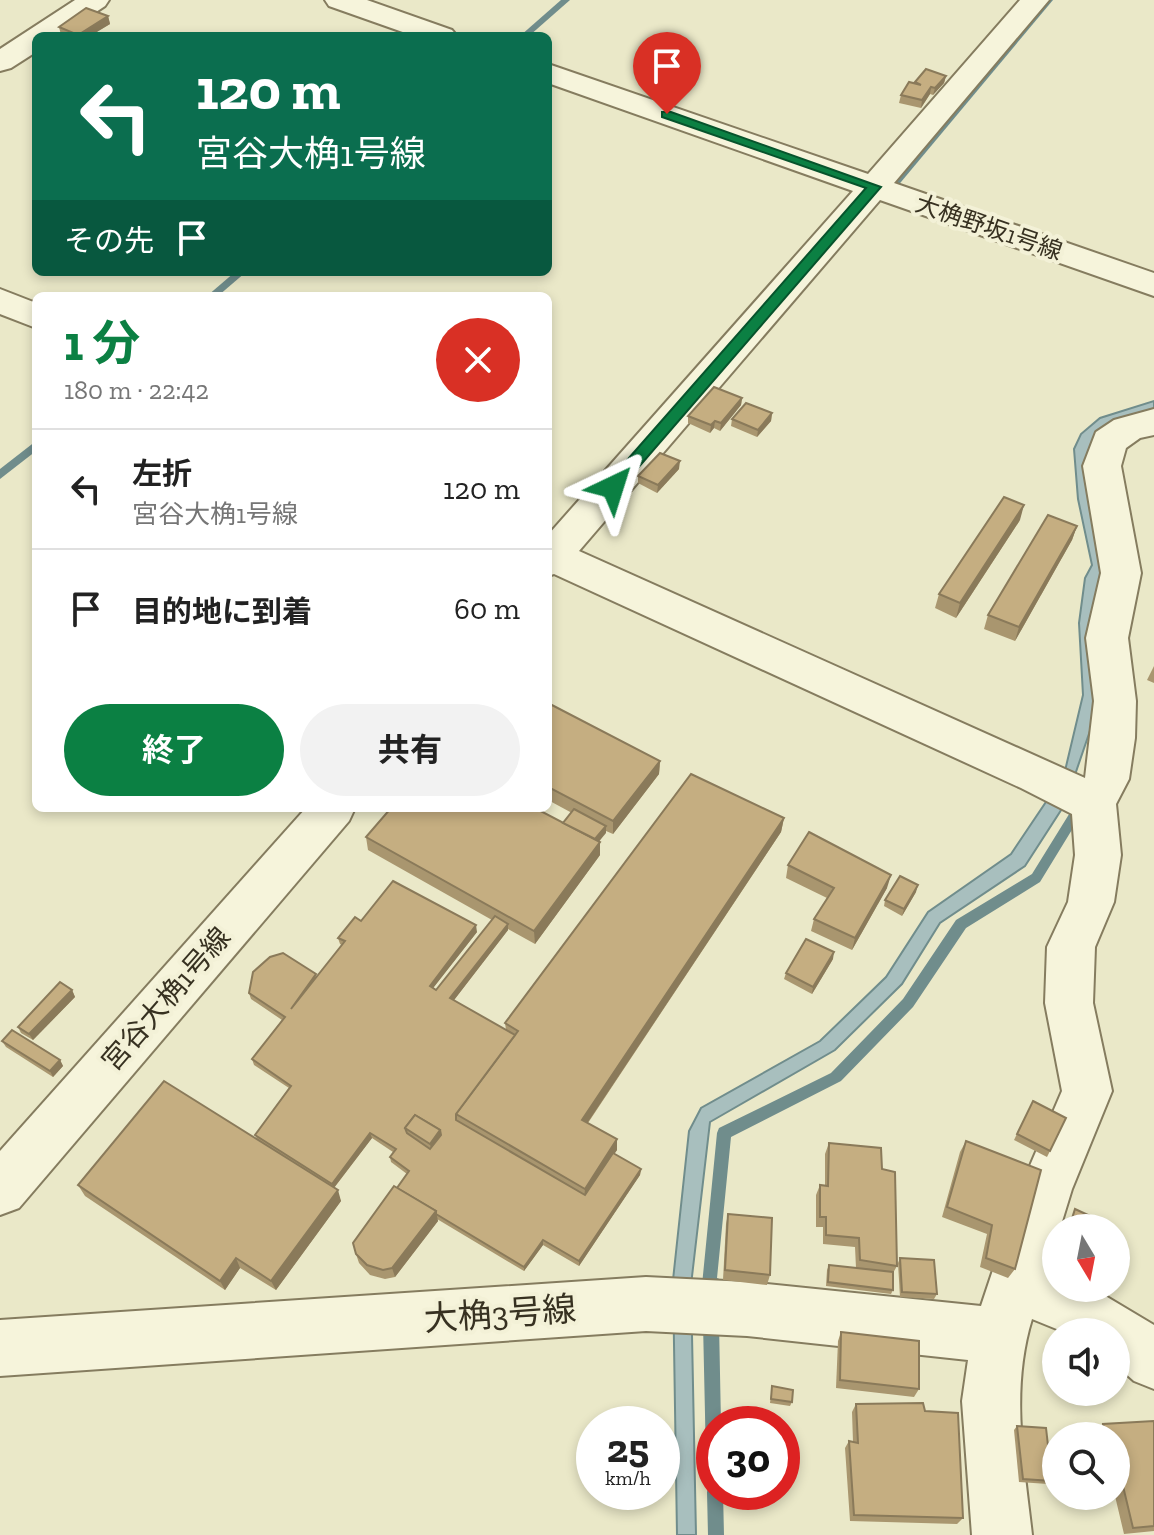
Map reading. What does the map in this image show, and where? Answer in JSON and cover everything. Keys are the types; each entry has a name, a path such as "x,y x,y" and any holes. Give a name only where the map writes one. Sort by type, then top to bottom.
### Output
{"street":[{"path":"46,32 95,0"},
{"path":"339,0 431,32"},
{"name":"大桷野坂1号線","path":"1035,0 874,187 1154,285"},
{"path":"0,62 32,41"},
{"path":"552,74 874,187 552,554"},
{"path":"0,300 32,315"},
{"path":"1002,1535 990,1401 999,1336 1046,1189 1087,1091 1069,1003 1071,947 1091,902 1098,855 1094,804 1107,779 1115,701 1107,638 1121,573 1102,466 1109,441 1127,429 1154,422"},
{"path":"552,558 1037,775 1094,804"},
{"name":"宮谷大桷1号線","path":"0,1190 330,812"},
{"path":"1017,1287 1058,1299 1100,1319 1154,1361"},
{"name":"大桷3号線","path":"0,1348 646,1304 747,1309 999,1336"}],"water":[{"path":"1154,401 1154,411 1118,421 1101,431 1094,438 1085,463 1104,567 1090,618 1095,677 1093,722 1065,804 1025,866 940,923 902,984 835,1050 710,1122 691,1285 696,1535 677,1535 677,1510 680,1510 680,1406 675,1406 673,1280 689,1131 701,1108 820,1041 886,977 928,912 1011,854 1064,775 1083,695 1079,623 1085,578 1092,565 1078,499 1074,449 1081,434 1100,418"}],"building":[{"path":"86,8 108,16 83,32 71,32 59,27"},
{"path":"926,69 946,76 935,88 931,87 922,100 901,95 909,82 921,85 915,82"},
{"path":"714,387 742,398 721,423 715,421 711,425 688,416"},
{"path":"746,403 772,413 758,430 732,419"},
{"path":"660,453 680,461 658,485 638,476"},
{"path":"1004,497 1024,505 960,603 939,594"},
{"path":"1048,515 1077,526 1019,627 988,615"},
{"path":"552,705 660,761 613,821 552,789"},
{"path":"691,774 784,818 582,1120 617,1139 585,1189 456,1114 518,1031 505,1023"},
{"path":"574,809 606,826 595,839 563,823"},
{"path":"388,812 543,812 600,842 534,931 366,837"},
{"path":"809,832 891,875 855,938 814,919 834,888 788,865"},
{"path":"900,876 918,885 904,909 885,900"},
{"path":"393,881 476,925 430,986 436,990 495,916 508,924 450,998 515,1035 456,1114 456,1120 585,1195 613,1153 641,1169 579,1261 543,1240 524,1267 436,1214 436,1211 397,1188 409,1171 390,1157 396,1149 370,1133 332,1184 255,1135 291,1086 252,1059 285,1017 249,993 253,972 270,957 283,953 316,974 291,1009 345,941 338,938 355,917 361,921","holes":["415,1115 440,1130 441,1135 430,1149 407,1133 405,1128"]},
{"path":"806,939 834,952 813,987 786,973"},
{"path":"60,982 72,990 29,1034 18,1027"},
{"path":"12,1030 60,1060 50,1071 2,1041"},
{"path":"164,1081 338,1190 271,1281 236,1258 220,1281 78,1185"},
{"path":"1033,1101 1066,1118 1050,1151 1017,1134"},
{"path":"415,1115 440,1130 430,1144 405,1128"},
{"path":"966,1141 1041,1170 1015,1269 986,1258 992,1225 947,1207"},
{"path":"829,1143 881,1148 882,1169 895,1172 897,1266 860,1260 859,1238 826,1235 826,1217 820,1217 820,1185 828,1186"},
{"path":"394,1186 436,1211 392,1268 383,1270 367,1265 356,1254 353,1243"},
{"path":"728,1214 772,1218 770,1275 725,1270"},
{"path":"900,1258 934,1260 937,1294 902,1292"},
{"path":"829,1265 893,1272 893,1290 828,1282"},
{"path":"841,1332 919,1341 919,1389 840,1380"},
{"path":"772,1386 793,1390 792,1402 771,1399"},
{"path":"923,1403 925,1411 958,1413 963,1518 854,1515 849,1441 858,1443 856,1404"},
{"path":"1154,1421 1154,1526 1133,1528 1129,1510 1130,1422"},
{"path":"1017,1426 1042,1428 1042,1480 1023,1479"}],"waterway":[{"path":"529,32 566,0"},
{"path":"893,186 1049,0"},
{"path":"217,292 236,276"},
{"path":"0,475 32,448"},
{"path":"719,1286 709,1285 724,1133 836,1077 908,1003 961,924 1036,878 1075,815"},
{"path":"711,1323 713,1406"},
{"path":"715,1510 716,1535"}],"route":[{"path":"613,487 874,187 667,114"}]}
